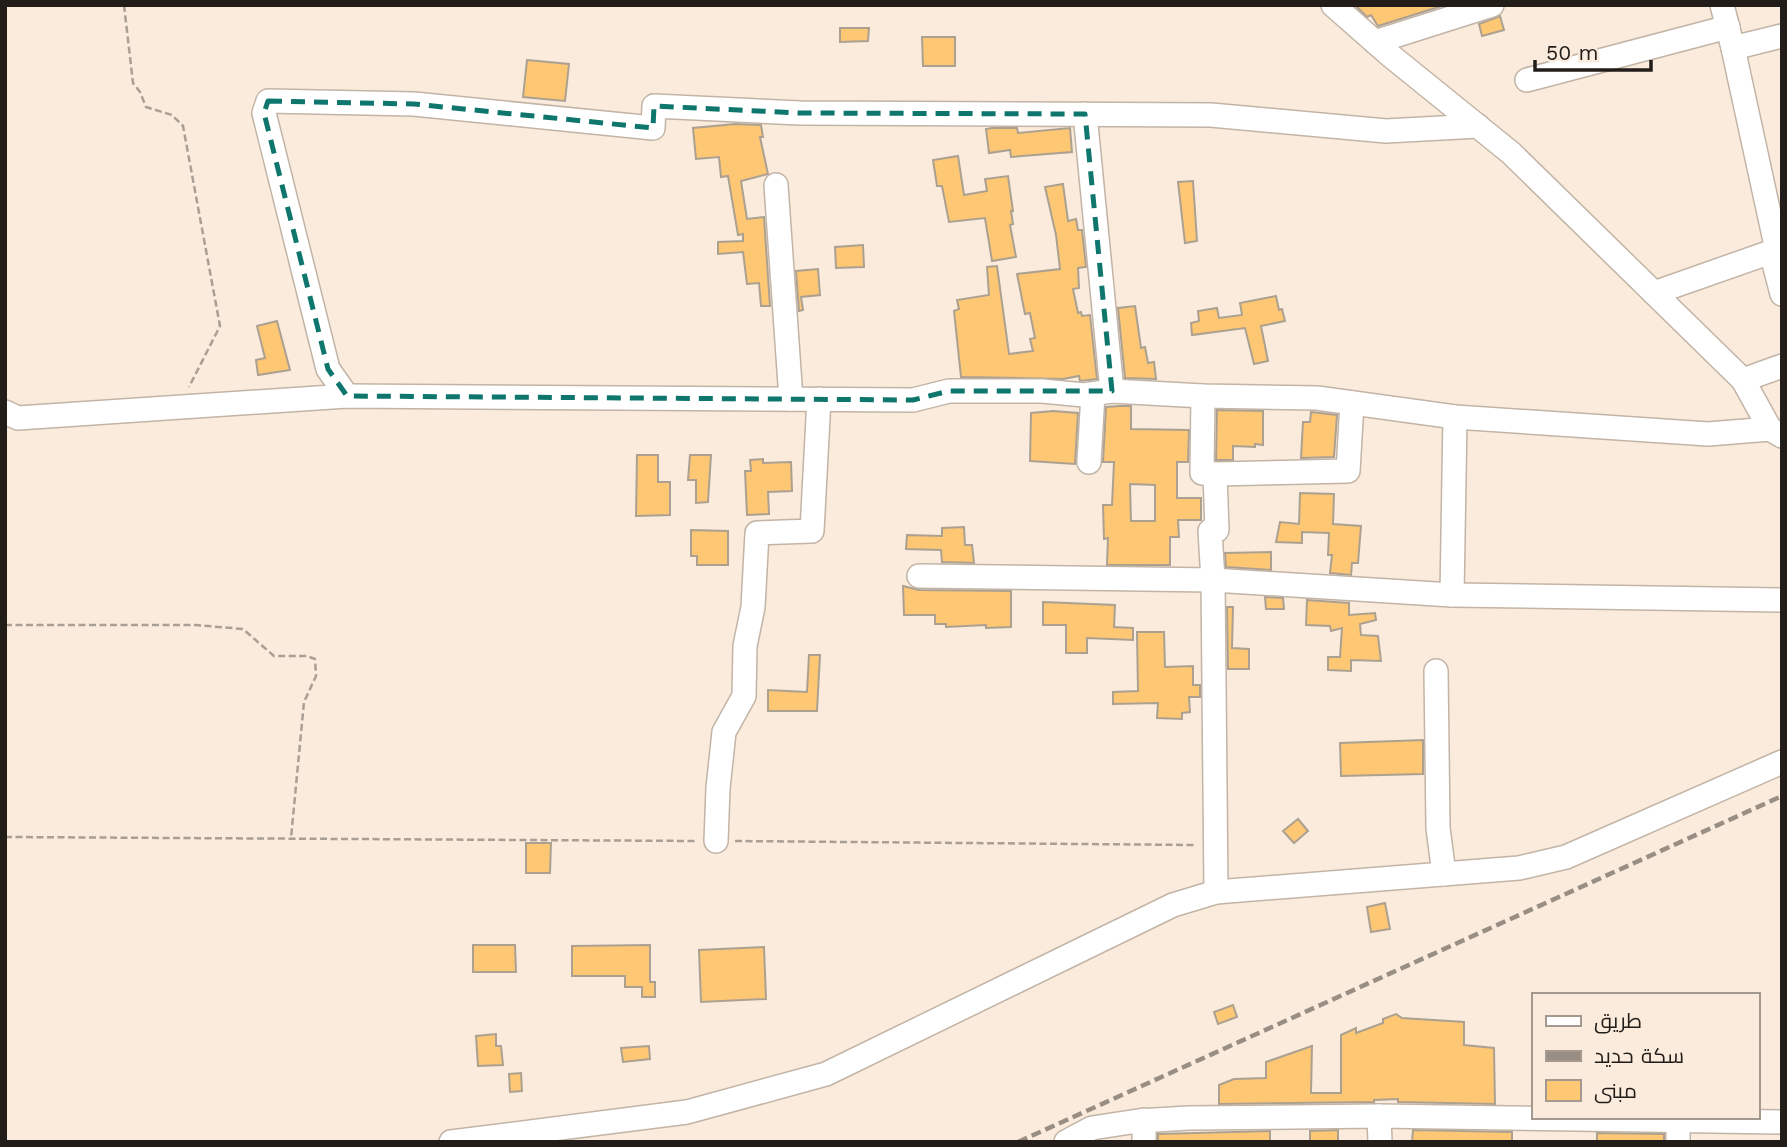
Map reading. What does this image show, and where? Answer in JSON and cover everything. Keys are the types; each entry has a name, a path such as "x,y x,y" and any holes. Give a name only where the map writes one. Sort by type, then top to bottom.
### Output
{"street":[{"path":"1333,5 1511,153 1743,380 1776,432"},
{"path":"1375,42 1492,5"},
{"path":"1527,80 1728,27 1782,36"},
{"path":"1728,27 1777,250 1782,294"},
{"path":"347,396 328,369 264,113 268,101 414,104 653,128 654,106 800,113 1211,115 1387,131 1478,126"},
{"path":"1085,114 1102,393 1089,462"},
{"path":"776,185 792,399"},
{"path":"1654,293 1777,250"},
{"path":"1743,380 1782,366"},
{"path":"5,412 18,418 347,396 913,400 949,391 1042,391 1317,398 1455,416 1708,434 1776,432"},
{"path":"1203,397 1202,473 1215,474 1348,471 1352,403"},
{"path":"716,841 724,732 744,696 745,646 753,607 757,533 812,531 819,399"},
{"path":"1452,595 1455,416"},
{"path":"1215,474 1217,530 1210,531 1213,580 1216,892"},
{"path":"919,576 1213,580 1452,595 1782,600"},
{"path":"1436,671 1438,828 1444,874"},
{"path":"451,1142 687,1112 826,1074 1173,905 1216,892 1519,868 1566,857 1782,762"},
{"path":"1380,1116 1380,1142"},
{"path":"1066,1142 1093,1128 1144,1131 1380,1116 1678,1131 1777,1128"}],"path":[{"path":"124,5 132,83 140,92 146,107 172,115 183,126 220,326 189,387"},
{"path":"5,625 195,625 243,629 274,656 307,656 315,659 316,676 304,702 291,838"},
{"path":"5,836 1127,843 1199,845 1216,855"}],"highlighted area":[{"path":"268,101 414,104 653,128 654,106 800,113 1085,114 1112,391 949,391 913,400 347,396 328,369 264,113"}],"building":[{"path":"1355,5 1445,5 1378,26 1371,15 1367,17"},
{"path":"1500,16 1504,30 1482,36 1479,24"},
{"path":"840,28 869,28 868,41 840,42"},
{"path":"922,37 955,37 955,66 923,66"},
{"path":"527,60 569,64 565,101 523,97"},
{"path":"735,124 761,125 763,137 760,137 768,174 741,181 747,219 764,217 770,306 761,306 759,283 747,284 743,252 718,254 718,242 743,241 743,234 738,235 728,176 721,177 719,157 696,159 693,128"},
{"path":"1017,128 1018,133 1070,128 1072,152 1011,157 1010,150 989,153 986,129"},
{"path":"958,156 964,195 987,191 985,179 1008,176 1013,211 1013,224 1010,225 1016,257 992,261 985,218 949,222 942,186 937,186 933,160"},
{"path":"1193,181 1197,241 1185,243 1178,182"},
{"path":"1063,184 1068,221 1076,219 1078,230 1082,230 1086,267 1078,268 1079,288 1073,289 1078,313 1081,312 1082,316 1090,315 1097,379 1080,381 1079,376 1063,379 961,377 954,311 959,309 957,300 989,295 987,267 997,266 1009,354 1033,351 1030,339 1035,338 1030,313 1025,314 1017,274 1060,269 1056,235 1045,187"},
{"path":"863,245 864,267 836,268 835,247"},
{"path":"818,269 820,295 801,297 803,310 799,311 796,271"},
{"path":"1276,296 1285,321 1261,326 1268,361 1254,364 1245,328 1192,335 1191,323 1199,321 1198,311 1217,308 1219,318 1242,315 1240,303"},
{"path":"1135,306 1141,348 1145,347 1148,363 1154,362 1156,379 1125,378 1118,308"},
{"path":"277,321 290,370 258,375 256,360 265,358 257,326"},
{"path":"1131,406 1131,429 1189,430 1188,462 1177,462 1177,498 1201,498 1201,520 1178,520 1179,537 1170,537 1170,565 1107,565 1108,538 1104,539 1103,505 1112,505 1114,462 1103,462 1106,407","holes":["1130,484 1155,485 1155,521 1131,521"]},
{"path":"1217,410 1263,411 1263,445 1233,446 1233,460 1216,460"},
{"path":"1311,412 1337,415 1334,457 1301,458 1303,422 1310,422"},
{"path":"1031,413 1078,413 1075,464 1030,461"},
{"path":"637,455 658,455 658,482 670,482 670,515 636,516"},
{"path":"690,455 711,455 708,502 696,503 696,480 688,480"},
{"path":"763,459 763,463 791,462 792,491 768,492 769,514 747,515 745,471 751,471 750,460"},
{"path":"1300,493 1334,494 1333,524 1361,526 1358,563 1352,563 1351,575 1330,573 1332,555 1328,555 1329,533 1302,532 1302,543 1276,542 1280,522 1299,524"},
{"path":"964,527 965,545 972,545 974,563 942,562 941,550 906,549 907,535 942,536 942,528"},
{"path":"691,530 728,531 728,565 697,565 697,556 691,556"},
{"path":"1271,552 1271,570 1226,567 1225,553"},
{"path":"903,586 919,590 1011,591 1011,627 946,627 946,624 935,624 935,615 904,615"},
{"path":"1265,597 1283,598 1284,609 1266,609"},
{"path":"1307,600 1349,603 1349,615 1375,613 1376,620 1360,624 1361,635 1378,636 1381,661 1351,660 1351,671 1328,670 1328,657 1340,657 1342,628 1331,631 1330,626 1306,625"},
{"path":"1043,602 1115,605 1114,627 1133,628 1133,640 1087,638 1087,653 1066,653 1066,625 1043,625"},
{"path":"1227,607 1233,607 1232,648 1249,649 1249,669 1228,669"},
{"path":"1137,632 1164,632 1165,667 1193,666 1193,685 1200,685 1200,697 1189,697 1190,712 1182,713 1182,719 1157,718 1158,703 1113,704 1113,692 1138,691"},
{"path":"809,655 820,655 817,711 768,711 768,690 807,692"},
{"path":"1423,740 1423,774 1341,776 1340,743"},
{"path":"1298,819 1308,831 1294,843 1283,831"},
{"path":"526,843 551,843 550,873 526,873"},
{"path":"1385,903 1390,929 1371,932 1367,907"},
{"path":"473,945 515,945 516,972 473,972"},
{"path":"650,945 650,982 655,982 655,997 642,997 642,987 625,987 625,976 572,976 572,946"},
{"path":"764,947 766,999 701,1002 699,950"},
{"path":"1233,1005 1237,1017 1218,1024 1214,1012"},
{"path":"1396,1014 1402,1018 1464,1022 1464,1045 1494,1048 1495,1104 1398,1102 1398,1099 1374,1102 1219,1104 1219,1085 1234,1079 1266,1078 1266,1062 1312,1046 1311,1093 1341,1093 1341,1035 1356,1028 1356,1033 1383,1023 1383,1019"},
{"path":"496,1034 496,1046 501,1046 503,1065 478,1066 476,1036"},
{"path":"649,1046 650,1059 623,1062 621,1048"},
{"path":"521,1073 522,1091 510,1092 509,1074"},
{"path":"1338,1130 1338,1142 1310,1142 1310,1131"},
{"path":"1413,1130 1512,1132 1512,1142 1412,1142"},
{"path":"1270,1131 1270,1142 1158,1142 1158,1134"},
{"path":"1597,1133 1664,1134 1664,1142 1597,1142"}],"railway":[{"path":"1018,1142 1782,796"}]}
